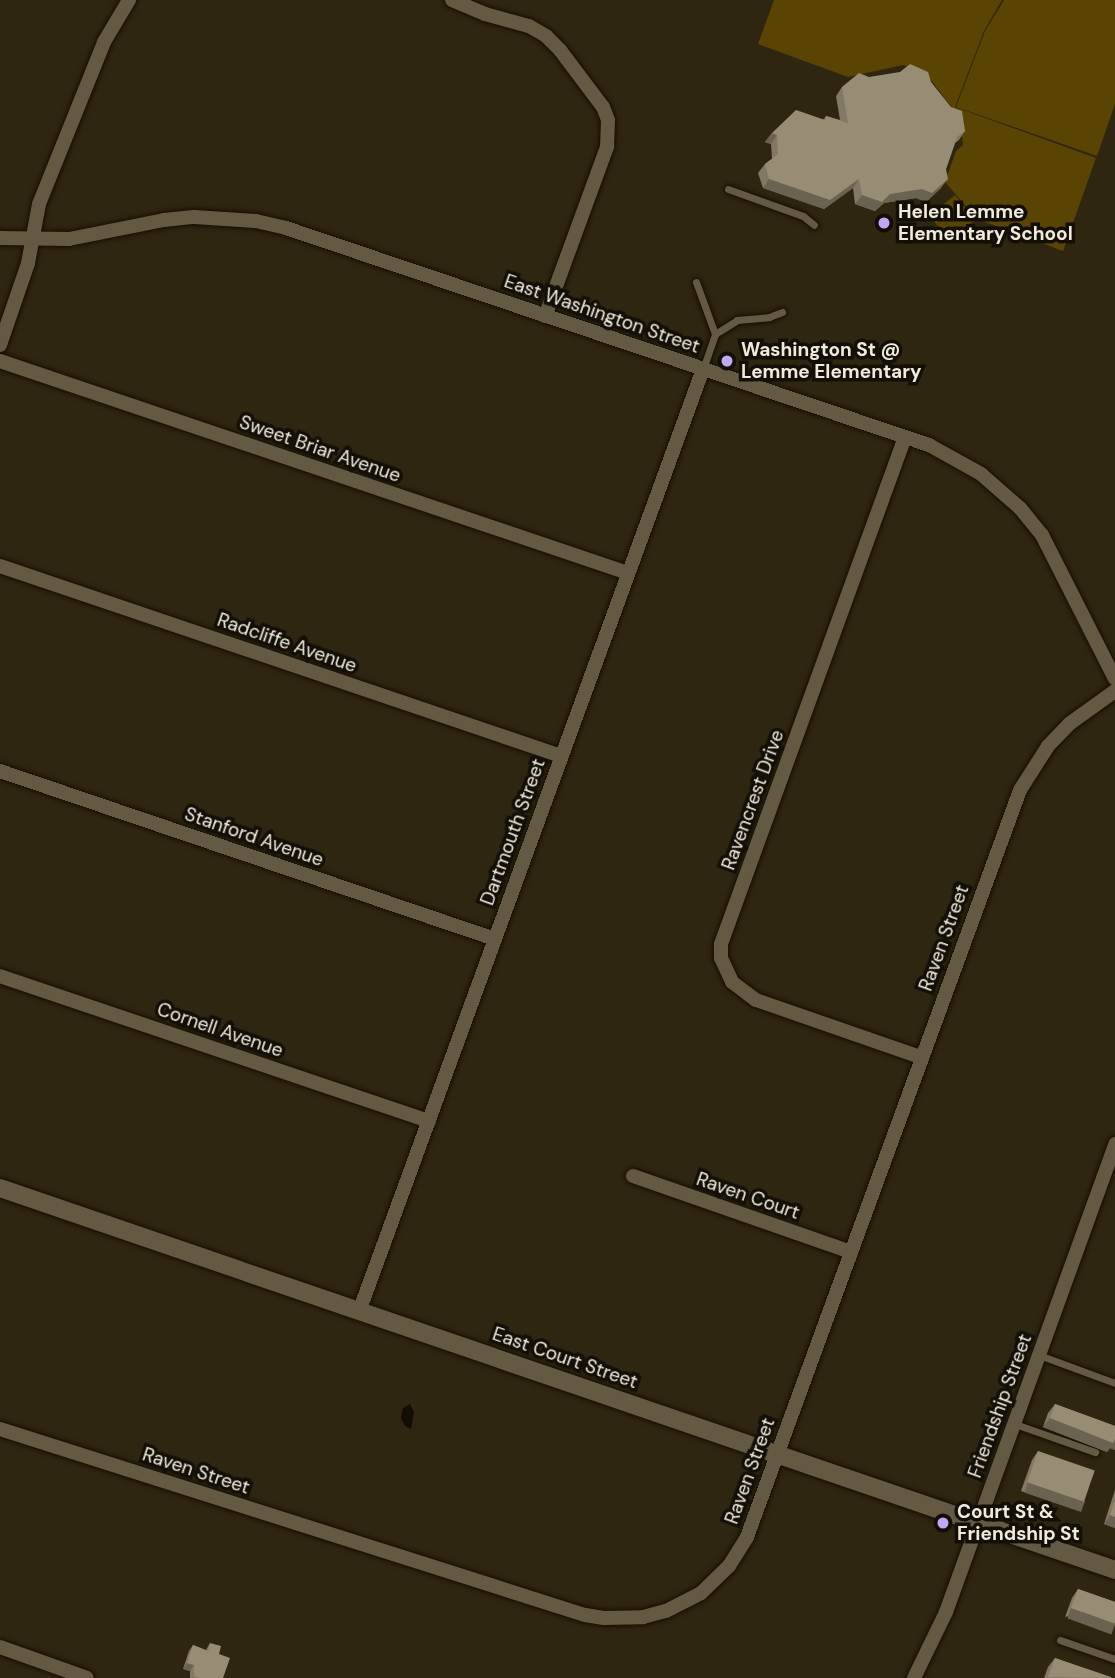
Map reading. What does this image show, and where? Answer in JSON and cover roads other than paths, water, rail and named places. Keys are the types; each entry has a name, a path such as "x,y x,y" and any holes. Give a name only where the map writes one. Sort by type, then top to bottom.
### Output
{"street":[{"path":"0,345 28,264 39,204 104,42 129,0"},
{"path":"452,0 485,15 529,26 546,36 568,59 603,107 608,120 607,147 545,316"},
{"name":"East Washington Street","path":"0,238 32,240 105,234 154,222 194,217 256,221 286,228 905,437 952,456 972,468 1020,508 1055,556 1115,679"},
{"name":"Sweet Briar Avenue","path":"0,361 628,573"},
{"name":"Dartmouth Street","path":"360,1310 703,369"},
{"name":"Ravencrest Drive","path":"905,437 721,944 721,958 732,982 756,1000 922,1058"},
{"name":"Radcliffe Avenue","path":"0,566 561,756"},
{"name":"Raven Street","path":"0,1429 604,1618 643,1617 666,1611 693,1598 716,1580 747,1536 1020,790 1048,746 1069,724 1115,691"},
{"name":"Stanford Avenue","path":"0,771 495,939"},
{"name":"Cornell Avenue","path":"0,976 429,1121"},
{"name":"Friendship Street","path":"914,1678 946,1612 1115,1144"},
{"name":"Raven Court","path":"633,1176 850,1252"},
{"name":"East Court Street","path":"0,1188 1115,1570"},
{"path":"0,1647 87,1678"}],"lane":[{"path":"728,189 803,216 814,225"},
{"path":"696,282 715,334"},
{"path":"703,369 715,334 737,320 769,317 782,312"},
{"path":"1039,1355 1115,1383"},
{"path":"1015,1424 1096,1452"},
{"path":"1060,1640 1115,1659"}],"place":[{"name":"Helen Lemme Elementary School","path":"884,223"},
{"name":"Washington St @ Lemme Elementary","path":"727,361"},
{"name":"Court St & Friendship St","path":"943,1523"}]}
